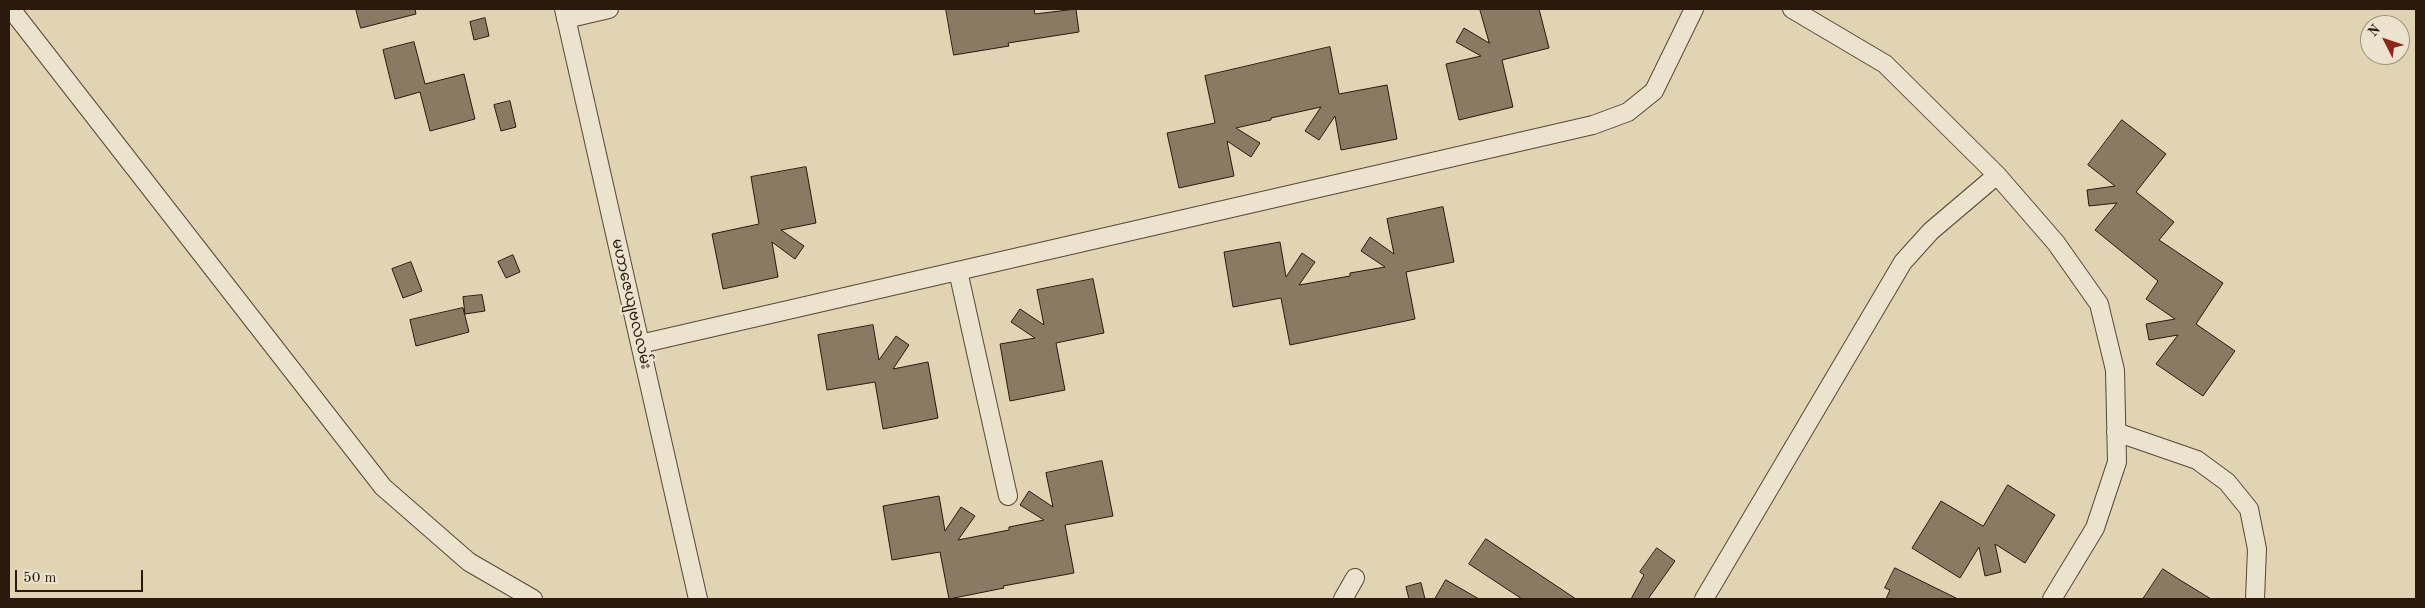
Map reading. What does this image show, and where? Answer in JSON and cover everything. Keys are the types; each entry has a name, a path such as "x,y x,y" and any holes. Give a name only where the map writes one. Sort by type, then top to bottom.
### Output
{"street":[{"path":"11,9 383,487 469,562 521,597"},
{"path":"565,14 609,9"},
{"path":"640,344 1593,125 1628,112 1654,91 1694,9"},
{"path":"1792,9 1885,64 1996,176 2056,243 2099,304 2115,370 2117,462 2095,528 2052,599"},
{"name":"မဟာဇေယျဗလလမ်း","path":"565,14 698,599"},
{"path":"1704,599 1904,262 1931,231 1996,176"},
{"path":"958,271 1008,496"},
{"path":"2116,432 2197,460 2227,482 2248,510 2257,549 2255,599"},
{"path":"1343,599 1355,578"}],"building":[{"path":"356,9 415,9 416,14 361,28"},
{"path":"946,9 1034,9 1035,14 1076,9 1079,32 1008,43 1009,46 954,55"},
{"path":"1480,9 1539,9 1549,48 1502,60 1513,107 1459,120 1446,64 1481,56 1456,42 1464,28 1489,43"},
{"path":"485,18 489,36 474,40 470,22"},
{"path":"414,42 425,84 464,74 475,119 430,131 420,92 395,99 383,50"},
{"path":"1330,47 1339,94 1387,85 1397,139 1341,150 1335,116 1319,140 1305,131 1321,107 1271,118 1271,120 1236,128 1260,143 1251,157 1227,141 1234,176 1179,188 1167,133 1215,123 1205,76"},
{"path":"510,101 516,127 501,131 494,105"},
{"path":"2122,120 2166,154 2136,192 2174,222 2159,240 2223,283 2196,324 2235,351 2203,396 2156,364 2178,335 2149,340 2146,324 2175,319 2146,299 2158,281 2095,230 2117,203 2089,206 2087,190 2115,186 2088,165"},
{"path":"806,167 816,223 781,230 804,246 795,259 772,242 778,277 723,289 712,234 759,224 751,177"},
{"path":"1443,207 1454,262 1406,272 1415,319 1290,345 1281,298 1233,307 1224,252 1280,242 1286,277 1302,253 1315,262 1299,285 1350,276 1350,273 1385,267 1361,251 1370,237 1394,254 1387,219"},
{"path":"513,255 520,272 506,278 498,262"},
{"path":"411,262 422,291 403,298 392,269"},
{"path":"1093,279 1104,333 1056,343 1065,390 1010,401 1000,344 1035,338 1011,322 1020,309 1044,325 1037,290"},
{"path":"482,295 485,311 465,314 463,297"},
{"path":"463,308 469,332 416,346 410,320"},
{"path":"873,325 879,360 896,336 909,345 893,369 928,362 938,418 883,429 875,382 827,390 818,335"},
{"path":"1102,461 1113,516 1065,525 1074,573 1003,586 1004,588 949,599 940,552 892,560 883,506 939,496 945,531 961,507 975,516 958,540 1009,530 1009,527 1044,520 1020,505 1029,491 1053,507 1046,473"},
{"path":"2008,485 2055,515 2025,563 1995,544 2001,572 1985,576 1979,547 1960,578 1912,548 1941,501 1983,526"},
{"path":"1486,539 1576,599 1522,599 1469,564"},
{"path":"1657,548 1675,561 1648,599 1631,599 1644,575 1640,572"},
{"path":"1895,568 1958,599 1886,599 1890,590 1885,588"},
{"path":"2163,569 2180,580 2211,599 2143,599"},
{"path":"1446,580 1479,599 1435,599"},
{"path":"1421,583 1425,599 1409,599 1406,587"}]}
